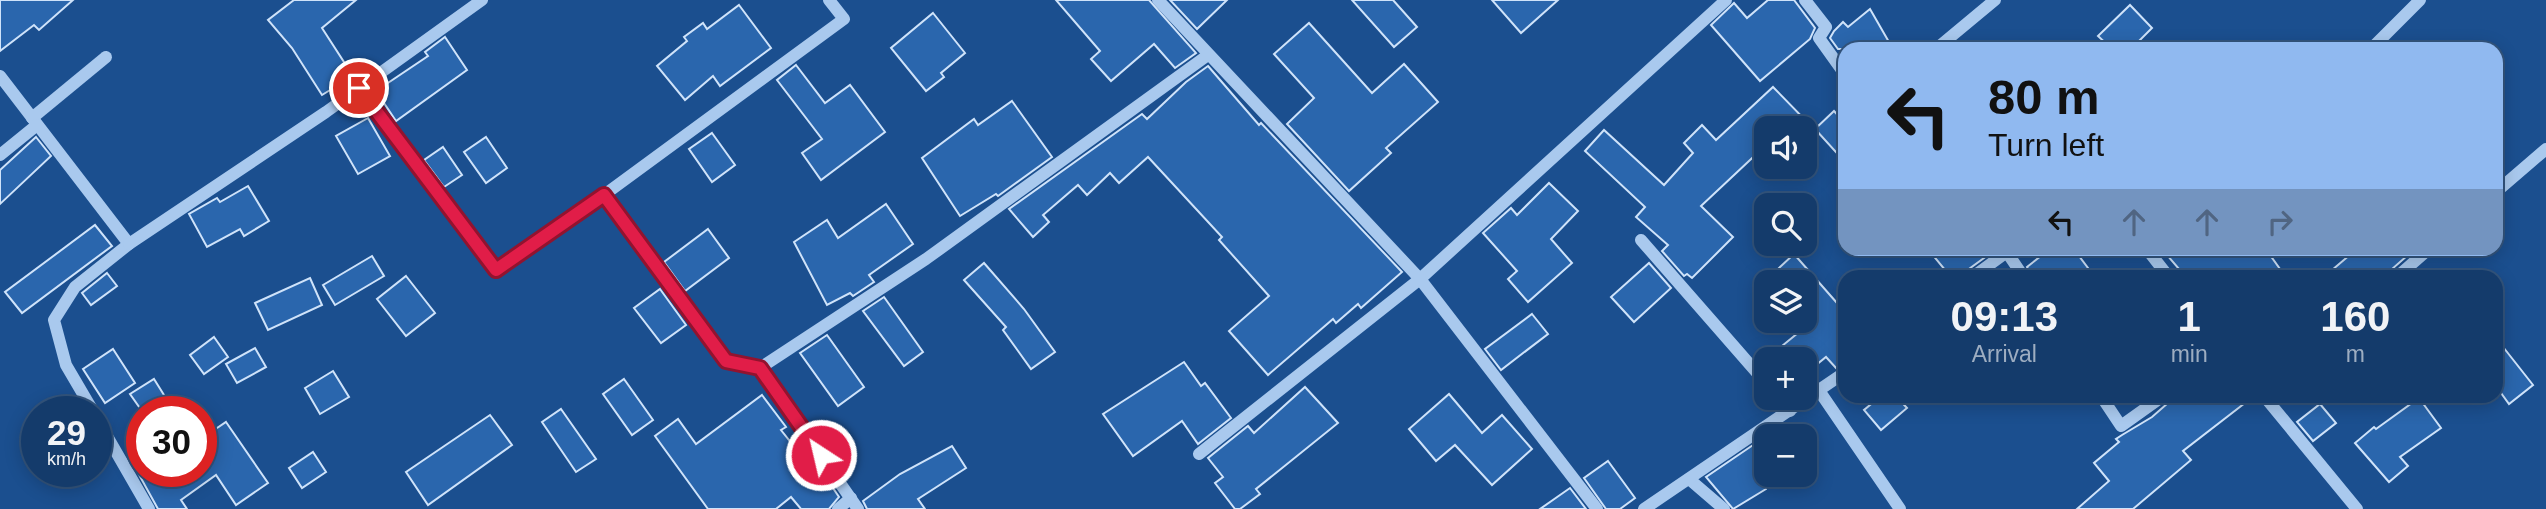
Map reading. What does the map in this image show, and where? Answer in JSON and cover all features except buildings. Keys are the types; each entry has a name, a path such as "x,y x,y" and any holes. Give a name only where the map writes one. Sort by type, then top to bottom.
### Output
{"street":[{"path":"84,396 66,365 54,320 75,287 129,244 359,88 482,0"},
{"path":"359,88 496,270 604,195 844,19 829,0"},
{"path":"1158,0 1419,279 1597,509"},
{"path":"1199,454 1419,279 1726,0"},
{"path":"1805,0 1826,27 1819,38 1838,65"},
{"path":"1944,42 1994,0"},
{"path":"2378,42 2420,0"},
{"path":"760,368 926,259 1208,55"},
{"path":"0,156 106,57"},
{"path":"0,76 129,244"},
{"path":"2503,186 2546,149"},
{"path":"604,195 726,361 760,368 854,504 838,509"},
{"path":"1641,240 1754,369"},
{"path":"1981,270 1998,256"},
{"path":"2152,256 2163,270"},
{"path":"2405,270 2421,256"},
{"path":"1644,509 1838,378"},
{"path":"1819,392 1900,509"},
{"path":"2106,403 2121,426 2153,403"},
{"path":"2270,403 2357,509"},
{"path":"112,445 149,509"},
{"path":"1689,479 1724,509"}],"route":[{"path":"359,88 496,270 604,195 726,361 760,368 821,455"}]}
